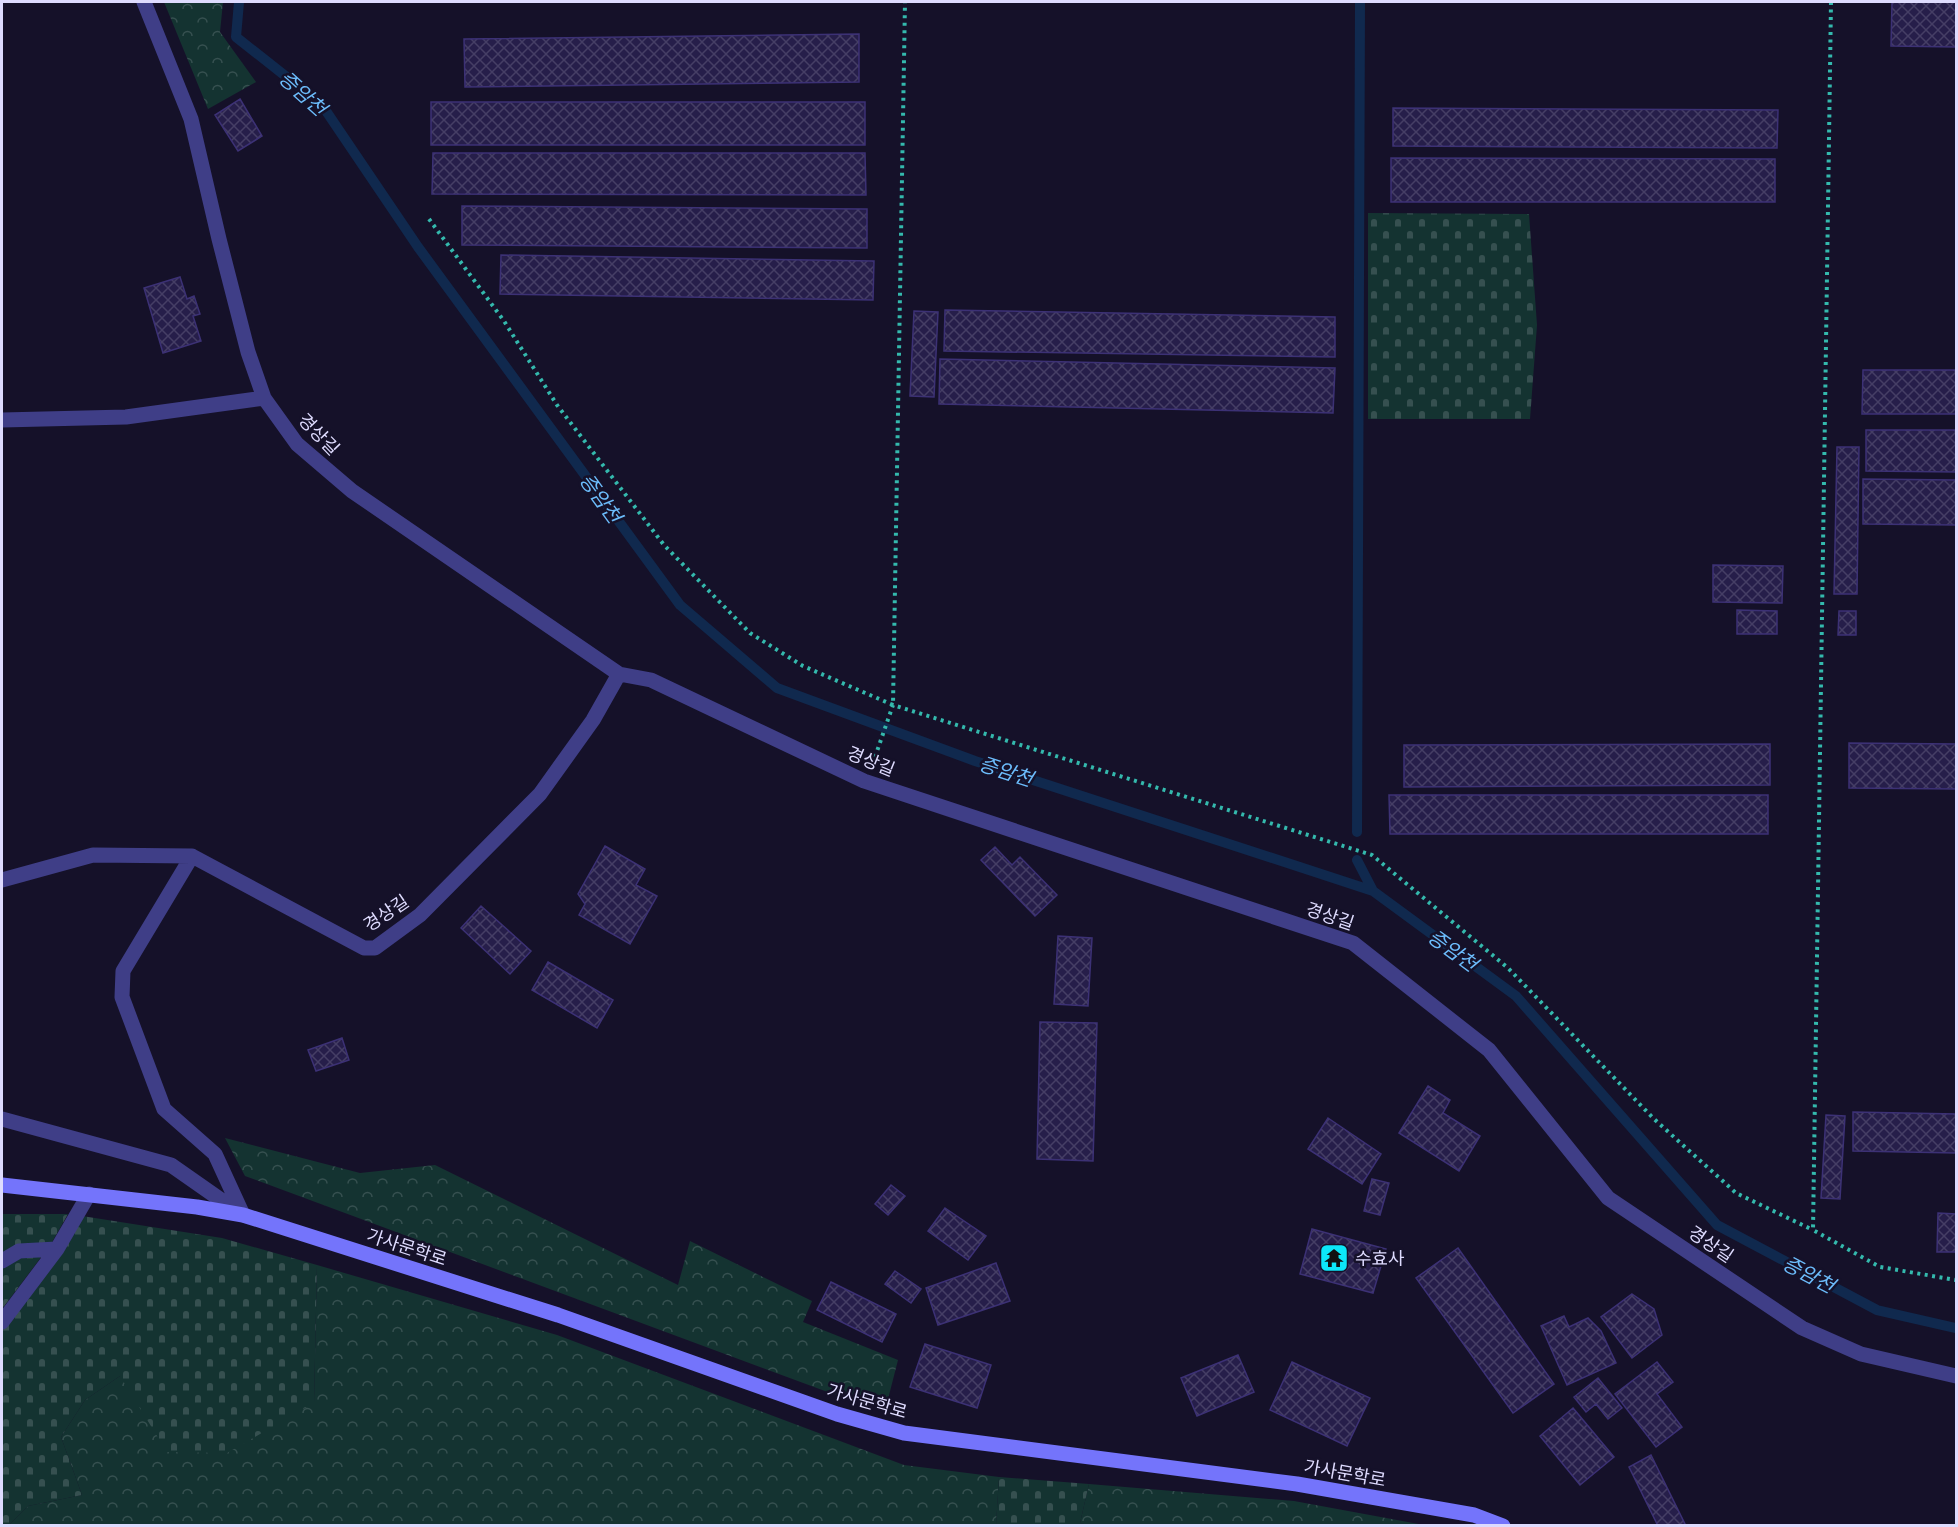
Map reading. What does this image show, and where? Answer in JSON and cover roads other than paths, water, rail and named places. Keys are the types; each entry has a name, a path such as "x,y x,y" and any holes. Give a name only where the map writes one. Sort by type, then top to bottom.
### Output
{"main road":[{"name":"가사문학로","path":"2,1185 89,1194 243,1215 558,1315 837,1414 904,1433 1297,1484 1474,1515 1503,1526"}],"street":[{"name":"경상길","path":"144,2 191,119 248,352 264,399 297,444 352,491 620,674 651,680 864,782 1353,943 1489,1050 1608,1198 1802,1328 1862,1354 1956,1376"},
{"path":"2,420 126,417 264,399"},
{"name":"경상길","path":"2,880 93,855 192,856 364,948 375,948 420,915 540,794 593,720 620,674"},
{"path":"192,856 123,971 122,998 164,1109 214,1155 243,1215"},
{"name":"가사문학로","path":"2,1119 171,1165 243,1215"},
{"path":"2,1322 57,1249 89,1194"},
{"path":"2,1261 19,1251 57,1249"}],"waterway":[{"name":"증암천","path":"239,2 236,37 322,105 418,247 680,605 777,688 975,761 1373,891 1516,996 1717,1225 1877,1310 1956,1328"},
{"path":"1357,832 1360,2"},
{"path":"1357,860 1373,891"}],"place":[{"name":"수효사","path":"1334,1258"}]}
